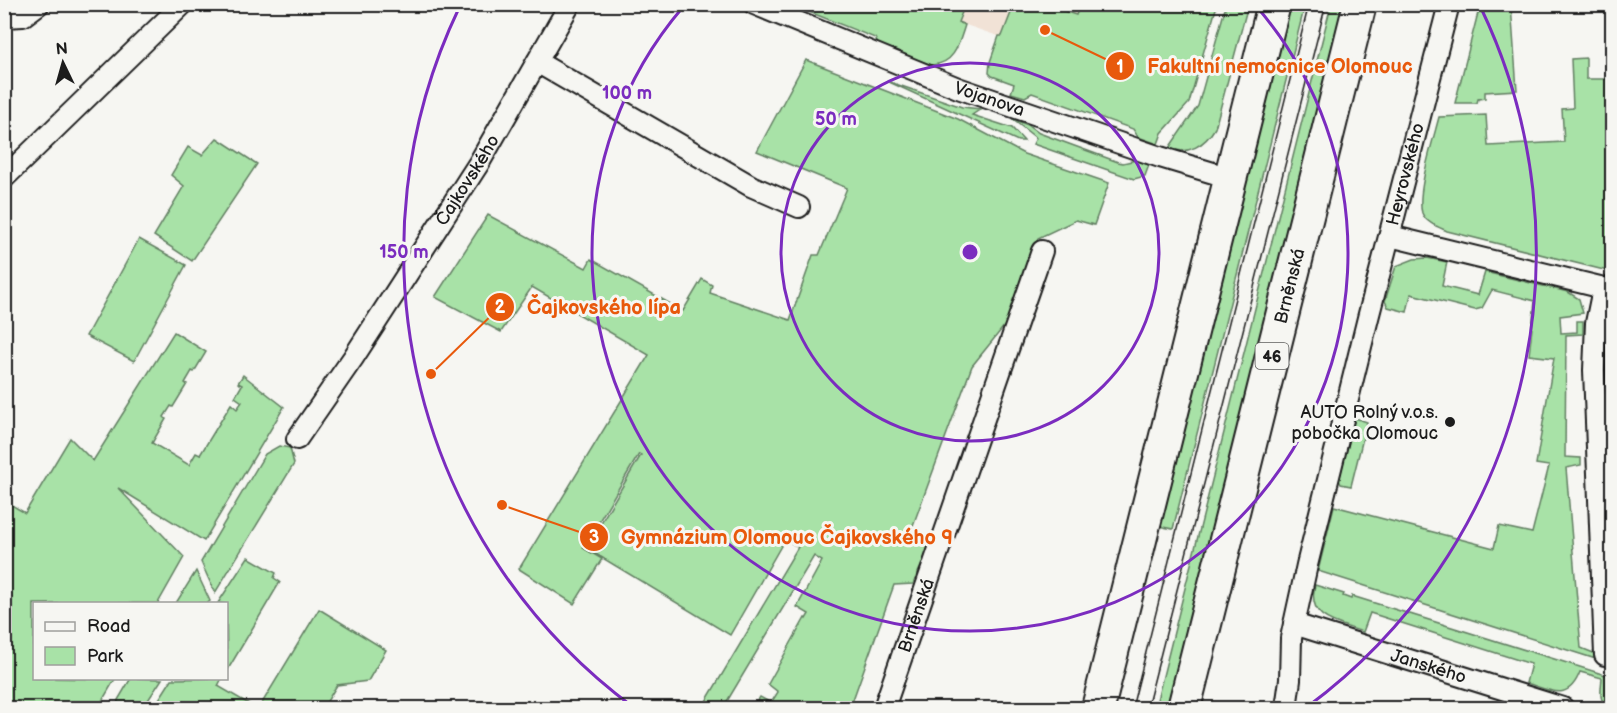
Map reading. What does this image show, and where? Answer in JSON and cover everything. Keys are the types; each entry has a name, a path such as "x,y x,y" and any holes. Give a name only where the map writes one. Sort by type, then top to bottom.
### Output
{"main road":[{"path":"1098,708 1274,4"},
{"name":"Brněnská","path":"1184,708 1360,4"}],"street":[{"path":"4,17 23,16 39,4"},
{"path":"4,178 183,4"},
{"name":"Čajkovského","path":"297,439 353,358 479,163 570,4"},
{"name":"Vojanova","path":"754,4 958,88 1160,157 1230,178"},
{"name":"Heyrovského","path":"1449,4 1390,236 1608,289 1596,323 1594,370 1605,655"},
{"path":"537,62 751,186 799,207"},
{"path":"1286,708 1294,624 1307,565 1390,236"},
{"name":"Brněnská","path":"884,708 1042,251"},
{"name":"Janského","path":"1294,624 1563,708"}],"shaded area":[{"path":"907,5 1144,5 1065,59"}],"green space":[{"path":"792,5 965,5 958,22 965,25 951,57 940,64 932,65 879,46 875,38"},
{"path":"1014,5 1045,5 1076,15 1080,5 1217,5 1189,103 1162,133 1158,144 1138,137 1133,129 1032,93 1025,97 1011,93 1014,84 992,76 989,73 990,62"},
{"path":"1226,5 1248,5 1215,128 1201,144 1189,150 1169,148 1198,106"},
{"path":"1289,5 1305,5 1173,529 1158,526"},
{"path":"1331,5 1346,5 1170,708 1155,708"},
{"path":"1480,5 1511,5 1517,90 1485,92 1485,98 1478,99 1477,103 1455,103"},
{"path":"1610,57 1612,57 1612,272 1447,231 1426,219 1422,213 1421,193 1439,117 1486,115 1488,146 1564,142 1562,109 1573,108 1571,59 1586,58 1586,79 1609,79"},
{"path":"806,60 958,119 1024,154 1109,183 1094,225 1076,220 1038,238 1010,319 972,366 912,528 929,548 913,584 894,585 850,708 753,708 760,697 771,703 778,692 768,684 809,614 797,607 822,561 814,556 723,708 702,708 798,547 785,539 730,635 586,548 641,455 639,454 583,548 602,559 574,604 519,569 649,355 532,287 501,332 435,297 488,215 586,268 591,259 683,311 702,279 712,285 710,293 790,320 813,255 819,255 847,188 757,151"},
{"path":"887,81 962,107 981,109 972,115 1012,128 1024,141 1018,141"},
{"path":"1012,119 1028,125 1039,133 1118,162 1136,160 1149,165 1145,176 1134,179 1033,144 1036,138"},
{"path":"217,138 257,164 192,261 154,236 184,186 171,175 188,147 202,155"},
{"path":"139,239 186,265 134,361 86,336"},
{"path":"1427,258 1447,262 1442,286 1478,295 1485,272 1568,292 1579,299 1583,313 1560,316 1561,333 1577,332 1577,321 1583,321 1583,334 1566,335 1565,457 1581,458 1581,465 1566,468 1581,648 1601,656 1599,660 1318,571 1334,506 1494,548 1499,526 1532,533 1549,466 1536,464 1554,358 1529,355 1535,301 1492,290 1482,308 1475,310 1411,294 1407,312 1388,307 1385,301 1396,266 1414,259"},
{"path":"174,332 206,352 194,372 192,371 173,407 171,406 164,417 166,419 152,443 189,465 196,453 200,455 231,404 237,409 242,402 235,397 242,385 238,383 243,375 284,407 204,541 118,488 184,557 159,602 33,602 33,680 114,680 98,708 5,708 5,501 25,513 70,438 93,461"},
{"path":"1355,418 1367,422 1351,486 1341,484 1339,480"},
{"path":"279,446 290,448 294,464 215,593 201,562 265,454"},
{"path":"248,557 276,573 274,578 280,582 228,669 228,602 219,602"},
{"path":"196,571 210,601 177,602"},
{"path":"1315,585 1344,594 1343,596 1351,599 1352,596 1612,677 1612,708 1602,700 1602,678 1580,672 1570,688 1558,692 1551,691 1526,683 1531,664 1370,613 1363,632 1334,622 1320,613 1315,606 1313,597"},
{"path":"319,609 386,650 368,681 337,685 323,708 259,708"},
{"path":"130,680 161,680 143,708 117,708 118,700"},
{"path":"171,680 221,680 218,686 256,708 157,708 156,704"}],"tram line":[{"path":"1132,708 1309,4"},
{"path":"1147,708 1326,4"}],"place":[{"name":"Fakultní nemocnice Olomouc","path":"1045,30"},
{"name":"Čajkovského lípa","path":"431,374"},
{"name":"AUTO Rolný v.o.s. pobočka Olomouc","path":"1450,422"},
{"name":"Gymnázium Olomouc Čajkovského 9","path":"502,505"}]}
